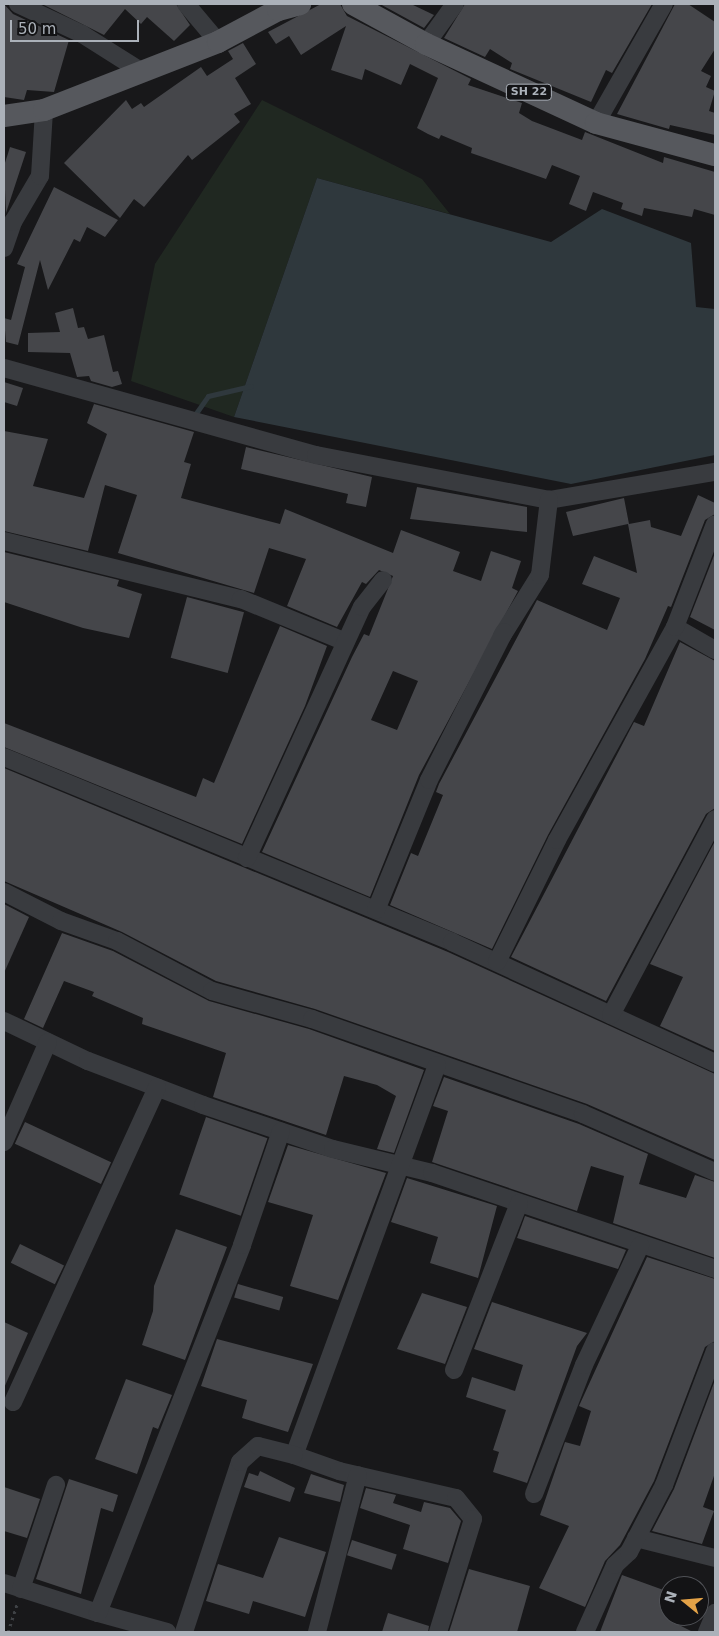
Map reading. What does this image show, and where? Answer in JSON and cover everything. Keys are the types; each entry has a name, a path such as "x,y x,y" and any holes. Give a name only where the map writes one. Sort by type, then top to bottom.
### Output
{"main road":[{"path":"4,116 44,110 218,42 282,7 300,4"},
{"name":"SH 22","path":"353,4 426,44 596,123 715,155"}],"street":[{"path":"18,4 82,34 142,72"},
{"path":"186,4 218,42"},
{"path":"426,44 455,4"},
{"path":"596,123 664,4"},
{"path":"4,248 13,222 40,176 44,110"},
{"path":"4,368 316,455 549,500 715,472"},
{"path":"376,910 429,780 503,634 540,575 549,500"},
{"path":"497,962 578,800 675,627 715,524"},
{"path":"4,541 241,599 346,642"},
{"path":"247,858 362,607 383,580"},
{"path":"675,627 715,650"},
{"path":"4,757 376,910 497,962 715,1063"},
{"path":"610,1015 712,830"},
{"path":"4,892 61,921 117,942 212,991 312,1020 582,1114 715,1172"},
{"path":"4,1020 48,1042 157,1087 281,1131 398,1164 715,1270"},
{"path":"4,1142 48,1042"},
{"path":"294,1455 398,1164 437,1065"},
{"path":"13,1402 157,1087"},
{"path":"98,1613 242,1245 281,1131"},
{"path":"454,1370 519,1203"},
{"path":"534,1494 584,1365 640,1246"},
{"path":"585,1632 614,1565 636,1538 664,1484 715,1351"},
{"path":"184,1632 240,1462 258,1446 358,1475 456,1498 473,1519 438,1632"},
{"path":"317,1632 358,1475"},
{"path":"21,1589 56,1485"},
{"path":"636,1538 715,1558"},
{"path":"4,1583 98,1613 167,1632"},
{"path":"707,1632 715,1613"}],"path":[{"path":"8,1632 21,1589"}],"shaded area":[{"path":"262,100 422,179 450,214 317,178 234,417 131,381 155,264"},
{"path":"317,178 551,242 602,209 691,243 696,307 715,309 715,455 571,484 234,417"}],"building":[{"path":"4,4 13,14 69,40 54,92 27,90 24,100 4,97"},
{"path":"42,4 176,4 190,25 174,41 147,17 141,24 125,9 104,35"},
{"path":"321,4 340,4 347,16 471,79 468,85 522,103 519,113 532,121 582,140 585,132 663,163 664,157 715,172 715,215 694,209 692,217 644,208 642,216 621,209 623,203 593,192 586,211 569,204 580,176 552,165 546,179 471,153 472,148 441,135 439,139 428,134 417,128 438,78 410,64 401,85 365,69 362,80 331,70 346,26 301,55 289,36 276,44 268,32"},
{"path":"380,4 411,4 434,15 424,28"},
{"path":"465,4 652,4 612,73 606,70 591,102 510,69 512,63 490,49 485,57 444,38"},
{"path":"675,4 688,4 715,22 715,49 701,71 711,76 706,87 715,91 709,111 715,113 715,135 670,125 669,129 617,114"},
{"path":"243,43 256,64 235,78 251,104 234,114 240,122 192,160 188,155 144,207 134,199 120,218 64,163 126,100 132,109 141,103 144,107 201,67 207,76 233,59 228,51"},
{"path":"10,147 26,152 6,213 4,166"},
{"path":"54,187 118,220 105,237 87,227 80,242 74,239 48,290 40,260 18,345 6,342 4,318 11,320 25,267 17,264"},
{"path":"73,308 78,328 84,327 88,339 104,335 113,372 118,371 122,384 112,387 91,381 89,376 77,377 70,353 28,352 28,333 60,332 55,313"},
{"path":"4,382 23,388 17,406 4,402"},
{"path":"94,404 194,432 184,462 191,464 181,498 280,524 285,509 393,553 401,530 460,552 453,571 481,581 491,551 521,561 512,588 518,591 419,775 370,897 262,852 352,657 364,634 369,636 393,576 379,570 366,584 362,582 337,627 287,606 306,559 269,548 254,593 118,553 137,495 105,485 88,551 4,531 4,431 48,439 33,486 84,498 107,434 87,423","holes":["393,671 418,681 397,730 371,720"]},
{"path":"246,447 372,477 366,507 346,503 348,494 241,469"},
{"path":"417,487 527,507 527,532 410,519"},
{"path":"698,495 715,503 715,514 705,520 671,607 668,606 645,659 548,835 492,949 390,905 411,853 418,856 443,795 436,792 439,784 537,600 607,630 620,598 582,584 594,556 637,573 628,524 573,536 566,512 624,498 629,524 650,520 651,527 681,536"},
{"path":"4,552 119,580 117,586 142,594 129,638 83,628 4,602"},
{"path":"715,553 715,630 690,617"},
{"path":"187,597 244,612 228,673 171,658"},
{"path":"280,626 327,646 305,706 242,844 4,747 4,723 196,797 203,778 214,783"},
{"path":"680,642 715,661 715,808 706,814 606,1001 511,957 634,722 644,726"},
{"path":"4,768 448,952 715,1074 715,1160 587,1104 315,1009 216,981 122,932 4,881"},
{"path":"715,841 715,1051 660,1026 683,977 650,964"},
{"path":"4,904 29,917 4,973"},
{"path":"62,933 113,951 209,1001 309,1029 424,1070 394,1153 377,1149 396,1096 377,1085 344,1076 326,1135 213,1097 226,1053 142,1024 143,1018 92,996 94,992 64,981 43,1028 24,1019"},
{"path":"444,1077 579,1124 648,1154 639,1184 686,1198 695,1175 715,1182 715,1258 613,1223 624,1176 591,1166 577,1211 432,1162 448,1111 433,1106"},
{"path":"206,1117 267,1138 241,1216 179,1195"},
{"path":"25,1122 111,1162 101,1184 15,1144"},
{"path":"288,1145 386,1173 338,1300 290,1286 313,1215 268,1202"},
{"path":"407,1178 497,1206 478,1278 430,1263 438,1237 391,1222"},
{"path":"525,1216 626,1250 618,1269 517,1238"},
{"path":"176,1229 227,1247 185,1360 142,1345 153,1311 154,1286"},
{"path":"20,1244 64,1265 55,1284 11,1263"},
{"path":"647,1257 715,1279 715,1341 705,1347 654,1481 620,1545 605,1561 585,1607 539,1588 569,1526 540,1515 565,1442 580,1446 591,1411 579,1406"},
{"path":"238,1284 283,1297 279,1310 234,1297"},
{"path":"422,1293 467,1307 445,1364 397,1349"},
{"path":"492,1302 587,1333 577,1346 527,1483 493,1472 499,1452 493,1450 506,1410 466,1397 472,1377 515,1391 523,1365 474,1349"},
{"path":"4,1322 28,1333 4,1388"},
{"path":"217,1339 313,1364 288,1432 242,1418 247,1400 201,1386"},
{"path":"126,1379 172,1395 158,1429 153,1427 137,1474 95,1459"},
{"path":"715,1380 715,1473 703,1507 714,1511 702,1544 652,1531 674,1489"},
{"path":"260,1471 295,1488 290,1502 244,1487 249,1473 258,1476"},
{"path":"311,1474 344,1485 340,1502 304,1493"},
{"path":"69,1479 118,1495 113,1512 101,1508 81,1594 36,1579"},
{"path":"4,1487 40,1499 27,1538 4,1531"},
{"path":"366,1488 396,1495 393,1503 421,1512 424,1502 450,1508 461,1521 448,1563 403,1549 410,1525 360,1508"},
{"path":"279,1537 326,1552 305,1617 253,1601 249,1614 206,1601 218,1564 263,1578"},
{"path":"352,1540 397,1555 392,1570 347,1555"},
{"path":"469,1569 530,1586 517,1632 449,1632"},
{"path":"622,1575 659,1588 659,1626 681,1626 693,1632 600,1632"},
{"path":"388,1613 429,1626 428,1632 382,1632"}],"waterway":[{"path":"194,416 208,396 251,386"}]}
